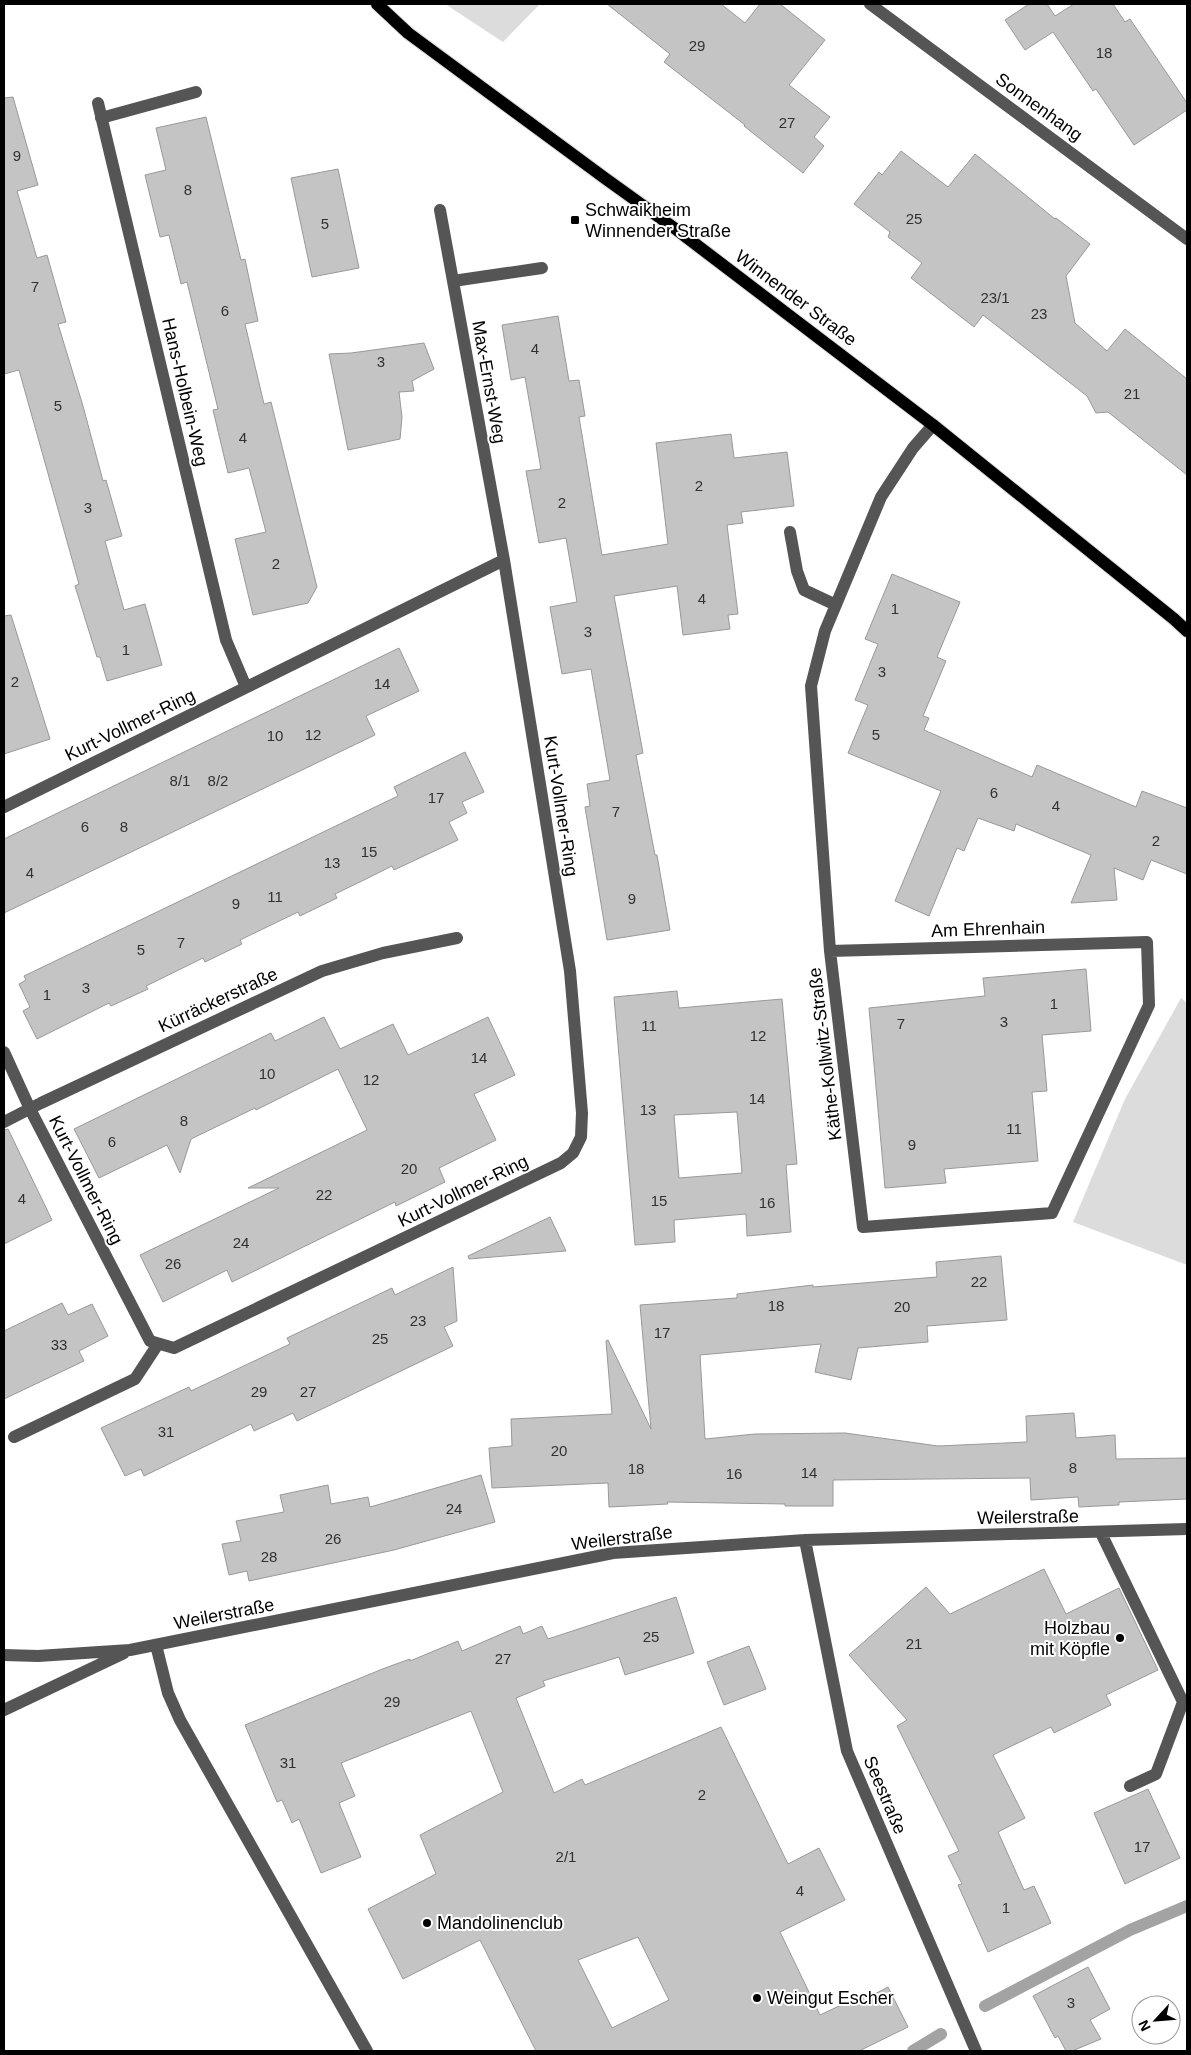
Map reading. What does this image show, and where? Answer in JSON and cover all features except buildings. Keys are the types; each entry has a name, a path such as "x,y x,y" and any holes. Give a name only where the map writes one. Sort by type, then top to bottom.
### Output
{"main road":[{"name":"Winnender Straße","path":"377,4 408,33 677,230 933,425 1187,631"}],"street":[{"name":"Sonnenhang","path":"870,4 1187,239"},
{"path":"101,118 196,92"},
{"name":"Hans-Holbein-Weg","path":"98,103 226,640 246,687"},
{"name":"Max-Ernst-Weg","path":"440,210 504,560"},
{"path":"453,281 542,268"},
{"name":"Käthe-Kollwitz-Straße","path":"933,425 913,448 881,497 825,631 811,686 830,951 863,1227 1052,1213 1149,1005 1147,942"},
{"path":"790,532 797,571 804,590 836,605"},
{"name":"Kurt-Vollmer-Ring","path":"4,806 504,560 570,970 582,1113 581,1138 573,1153 561,1163 494,1197 174,1348 150,1341 30,1109 4,1052"},
{"name":"Kürräckerstraße","path":"4,1122 322,971 383,953 456,938"},
{"name":"Am Ehrenhain","path":"830,951 1147,942"},
{"path":"14,1438 135,1379 158,1344"},
{"name":"Weilerstraße","path":"4,1655 38,1656 130,1650 614,1553 805,1540 1101,1533 1187,1529"},
{"name":"Weilerstraße","path":"1101,1533 1184,1702 1156,1774 1130,1786"},
{"name":"Seestraße","path":"805,1540 847,1751 976,2051"},
{"name":"Weilerstraße","path":"156,1645 168,1693 180,1720 367,2051"},
{"name":"Weilerstraße","path":"4,1710 130,1650"}],"shaded area":[{"path":"445,4 540,4 503,42"},
{"path":"1181,998 1187,1003 1187,1265 1073,1222 1125,1099"}],"waterway":[{"path":"985,2006 1130,1930 1187,1906"},
{"path":"913,2051 941,2034"}],"place":[{"name":"Schwaikheim Winnender Straße","path":"575,220"},
{"name":"Holzbau mit Köpfle","path":"1120,1638"},
{"name":"Mandolinenclub","path":"427,1923"},
{"name":"Weingut Escher","path":"757,1998"}]}
